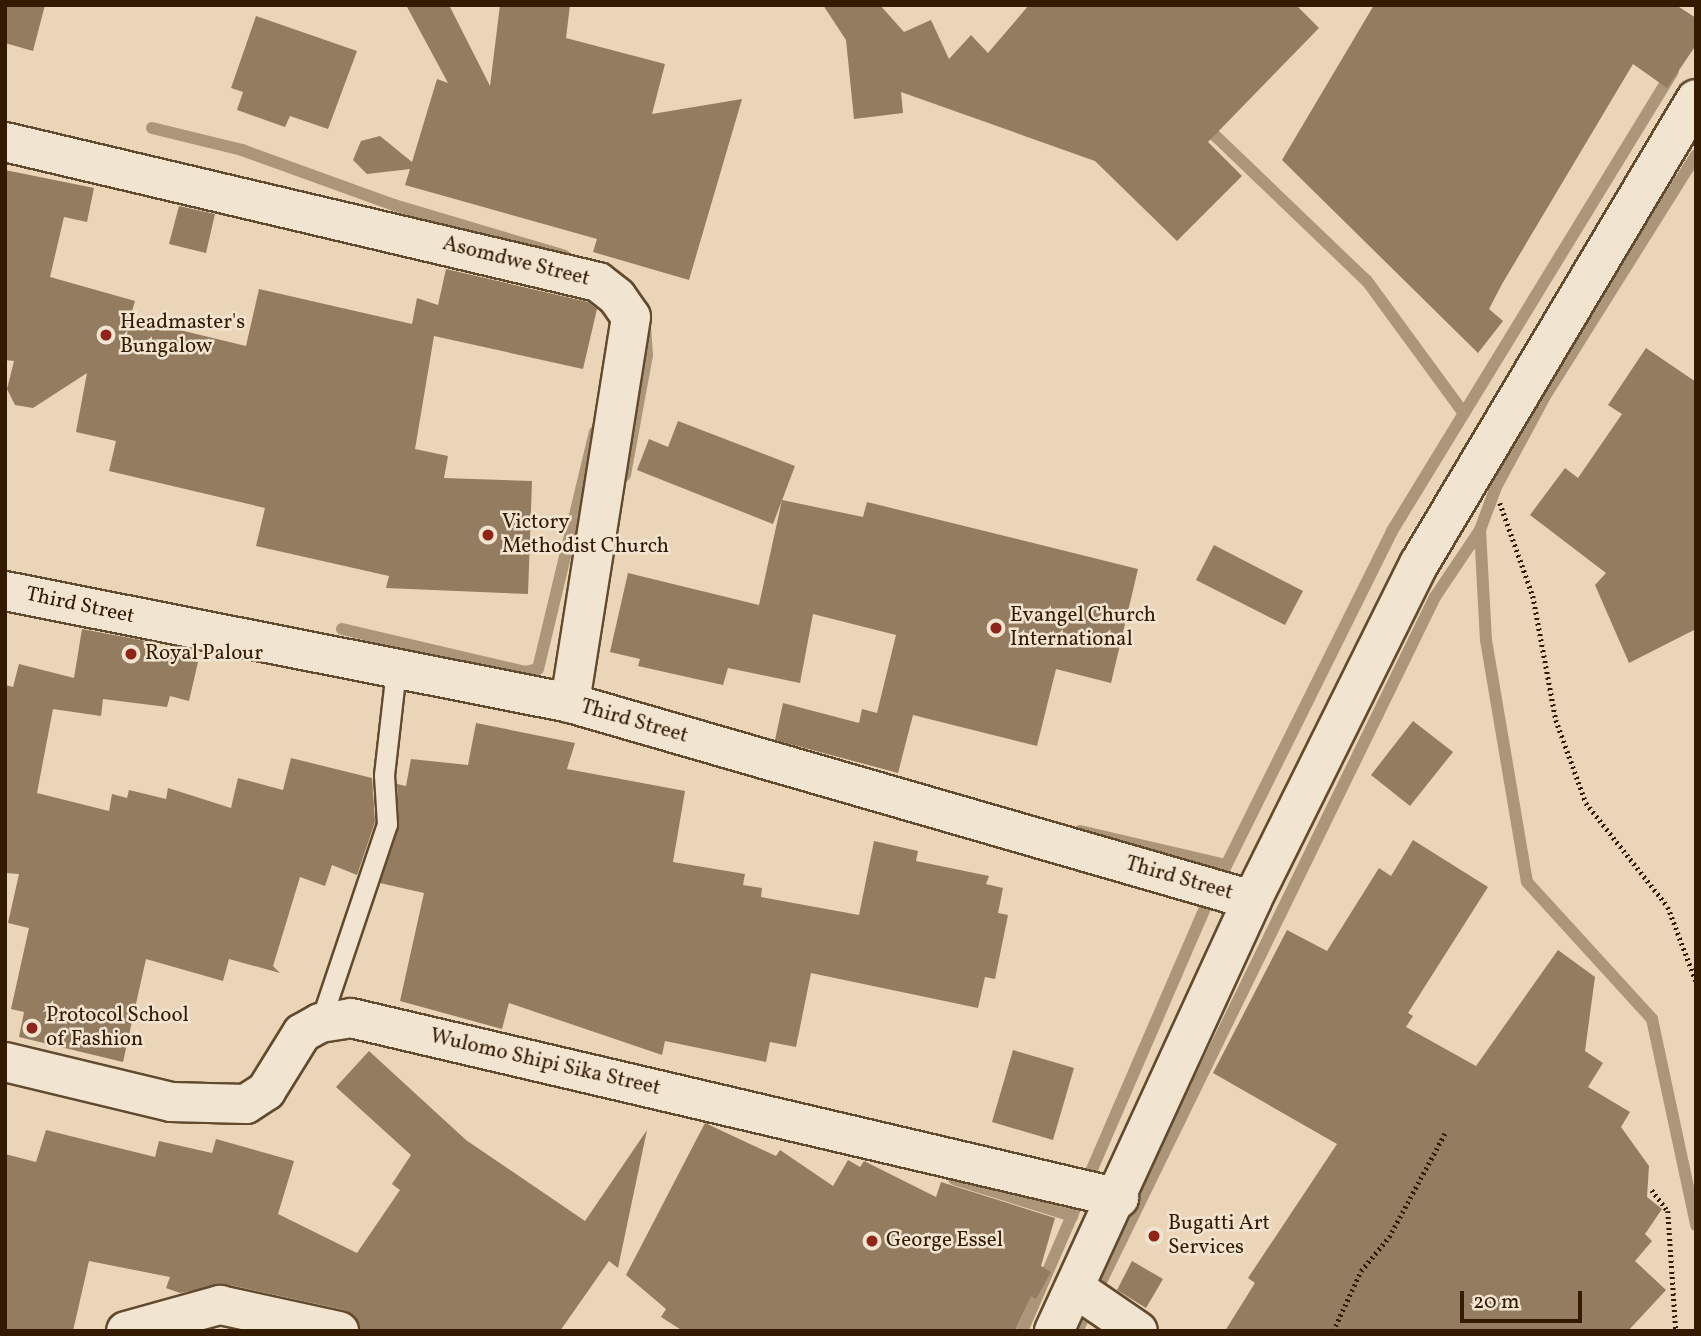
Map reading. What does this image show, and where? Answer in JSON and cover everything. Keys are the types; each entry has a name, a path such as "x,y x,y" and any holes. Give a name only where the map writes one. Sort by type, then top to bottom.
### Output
{"street":[{"path":"1054,1331 1119,1198 1252,900 1419,564 1478,460 1696,99"},
{"name":"Asomdwe Street","path":"5,142 584,279 617,297 631,317 570,703"},
{"name":"Third Street","path":"5,591 570,703 1252,900"},
{"name":"Wulomo Shipi Sika Street","path":"320,1023 351,1018 1119,1198"},
{"path":"5,1062 171,1102 246,1104 266,1091 302,1034 320,1023"},
{"path":"1075,1288 1138,1331"},
{"path":"125,1331 220,1305 339,1331"}],"lane":[{"path":"320,1023 387,824 384,775 396,670"}],"path":[{"path":"1478,460 1503,508 1533,596 1556,720 1586,803 1668,907 1696,981"},
{"path":"1333,1331 1361,1271 1389,1237 1446,1131"},
{"path":"1652,1190 1668,1211 1676,1331"}],"building":[{"path":"5,5 45,5 33,51 5,43"},
{"path":"406,5 449,5 490,86 500,5 570,5 566,38 665,64 652,114 742,99 689,280 593,252 597,239 405,185 410,169 367,174 353,160 361,141 380,136 412,162 437,79 448,83"},
{"path":"823,5 880,5 904,32 931,20 949,59 971,35 988,53 1029,5 1296,5 1319,28 1208,142 1242,176 1177,241 1095,161 901,92 903,113 854,119 846,40"},
{"path":"1374,5 1676,5 1696,18 1696,45 1667,88 1633,64 1502,284 1489,309 1503,321 1478,353 1282,160"},
{"path":"256,16 357,51 328,129 290,116 285,127 237,110 243,92 231,88"},
{"path":"5,170 94,188 87,222 64,217 50,277 135,301 130,318 246,346 259,289 412,324 417,298 438,305 446,269 588,302 597,309 583,369 434,336 415,449 448,456 444,478 532,481 528,594 386,588 389,576 256,546 265,508 109,471 116,441 76,432 87,373 33,408 15,405 7,389 14,361 5,360"},
{"path":"179,206 215,214 206,253 169,244"},
{"path":"1646,348 1696,382 1696,629 1629,663 1595,585 1606,573 1530,515 1565,468 1578,478 1622,414 1608,405"},
{"path":"678,421 795,466 773,524 637,470 649,439 668,447"},
{"name":"Evangel Church International","path":"782,500 863,517 867,502 1138,569 1111,683 1056,669 1037,746 913,715 898,773 775,740 783,703 859,723 862,709 877,713 896,635 813,614 800,683 728,668 723,685 638,666 640,659 610,652 628,573 759,605"},
{"path":"1214,545 1303,591 1285,625 1196,580"},
{"path":"82,629 146,641 144,648 198,662 189,701 170,696 167,707 103,699 101,716 53,709 37,793 109,811 112,794 127,798 129,790 166,799 168,788 231,808 238,778 283,790 291,758 372,778 375,822 357,875 332,865 325,886 300,877 273,966 280,973 229,959 223,981 146,959 123,1062 19,1037 24,1012 11,1009 29,928 8,923 19,874 5,873 5,685 13,687 19,664 74,678"},
{"path":"1413,721 1453,752 1410,806 1371,775"},
{"path":"476,723 575,743 567,769 685,791 673,862 745,874 743,885 762,888 761,897 859,915 874,841 918,851 916,861 989,876 986,884 1003,888 998,913 1008,915 995,979 985,977 978,1008 811,973 796,1047 770,1042 766,1062 665,1041 662,1055 509,1003 502,1029 400,1001 424,893 380,883 399,827 397,784 406,786 411,759 468,765"},
{"path":"1413,840 1488,887 1408,1013 1413,1016 1406,1027 1476,1066 1558,950 1595,977 1585,1051 1603,1063 1588,1087 1630,1112 1621,1127 1649,1166 1647,1197 1662,1209 1645,1234 1652,1241 1635,1261 1666,1290 1628,1331 1225,1331 1255,1283 1248,1278 1337,1144 1213,1073 1287,930 1327,951 1379,868 1391,876"},
{"path":"1013,1050 1074,1068 1053,1140 992,1122"},
{"path":"369,1051 466,1140 585,1221 647,1130 618,1268 609,1261 560,1331 360,1331 354,1315 344,1310 225,1284 180,1293 166,1288 170,1277 89,1261 73,1331 5,1331 5,1154 36,1162 46,1130 155,1157 159,1141 212,1153 216,1139 294,1161 278,1214 357,1253 400,1190 392,1184 411,1155 336,1087"},
{"path":"705,1123 776,1156 780,1150 833,1186 848,1160 860,1167 864,1161 936,1197 941,1182 1055,1218 1041,1266 1051,1272 1036,1299 1031,1296 1015,1331 683,1331 661,1317 666,1309 626,1275"},
{"path":"1132,1261 1163,1279 1146,1308 1117,1290"}],"waterway":[{"path":"1022,1331 1208,902 1392,531 1673,71"},
{"path":"1203,124 1367,281 1463,412"},
{"path":"152,128 242,150 394,205 565,256"},
{"path":"1077,1331 1435,597 1480,530 1496,487 1545,396 1696,155"},
{"path":"625,475 647,355 645,328"},
{"path":"342,629 525,672 538,669 595,432"},
{"path":"1480,530 1486,640 1527,882 1652,1019 1696,1225"},
{"path":"1080,831 1226,865"},
{"path":"954,1179 1072,1216"}],"place":[{"name":"Headmaster's Bungalow","path":"106,335"},
{"name":"Victory Methodist Church","path":"488,535"},
{"name":"Evangel Church International","path":"996,628"},
{"name":"Royal Palour","path":"131,654"},
{"name":"Protocol School of Fashion","path":"32,1028"},
{"name":"Bugatti Art Services","path":"1154,1236"},
{"name":"George Essel","path":"872,1241"}]}
